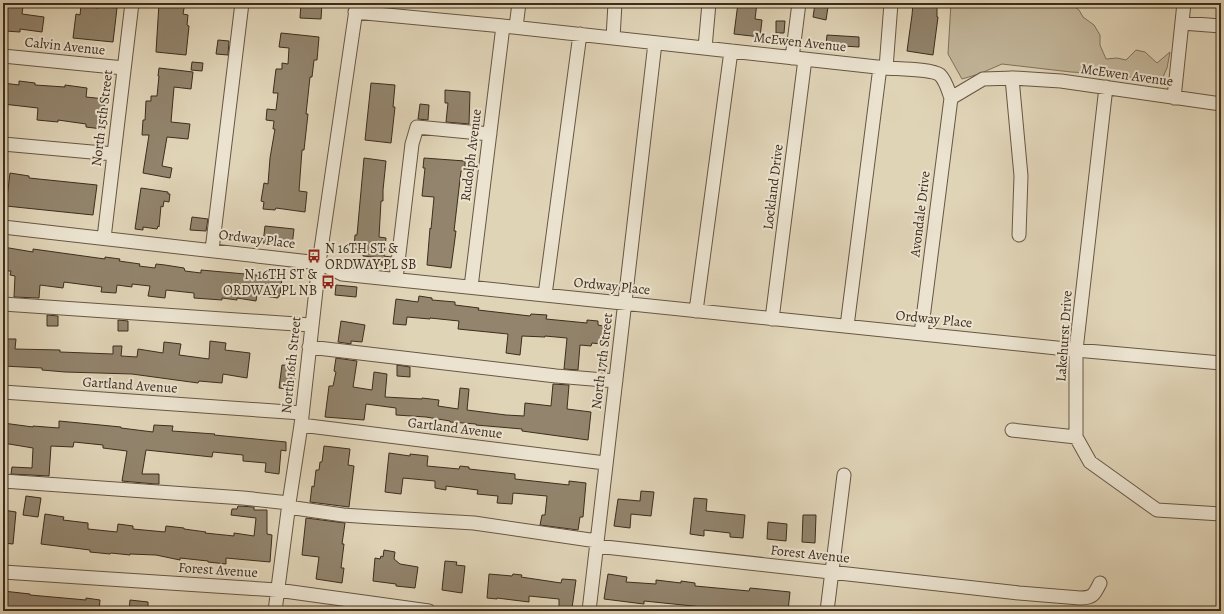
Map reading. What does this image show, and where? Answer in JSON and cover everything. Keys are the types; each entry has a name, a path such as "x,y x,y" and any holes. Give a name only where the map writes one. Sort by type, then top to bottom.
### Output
{"street":[{"name":"North 15th Street","path":"104,238 132,3"},
{"path":"212,250 242,3"},
{"name":"Rudolph Avenue","path":"471,287 490,134 510,27 519,3"},
{"path":"613,38 615,3"},
{"path":"705,48 709,3"},
{"name":"Lockland Drive","path":"772,319 799,58 799,3"},
{"path":"846,326 891,3"},
{"path":"1174,98 1184,3"},
{"name":"McEwen Avenue","path":"356,8 510,27 931,72 939,74 945,82 951,98 983,79 1012,78 1061,81 1221,104"},
{"name":"North 16th Street","path":"275,611 288,505 302,418 319,263 356,8"},
{"path":"1182,23 1221,26"},
{"path":"545,295 580,34"},
{"name":"North 17th Street","path":"589,611 605,462 616,381 655,43"},
{"path":"696,311 730,51"},
{"name":"Calvin Avenue","path":"3,56 124,68"},
{"path":"1012,78 1021,176 1018,235"},
{"name":"Lakehurst Drive","path":"1106,88 1076,350 1076,437 1090,462 1157,510 1221,514"},
{"name":"Avondale Drive","path":"921,334 951,98"},
{"path":"396,279 412,144 417,127 490,134"},
{"path":"3,144 114,154"},
{"name":"Ordway Place","path":"3,227 319,263 342,274 1076,350 1221,363"},
{"path":"3,304 311,325"},
{"path":"309,347 556,376 616,381"},
{"name":"Gartland Avenue","path":"3,392 302,418 605,462"},
{"path":"1012,430 1076,437"},
{"path":"827,611 844,475"},
{"name":"Forest Avenue","path":"3,481 243,498 358,516 474,523 597,543 832,573 1019,593 1089,598 1095,594 1100,584"},
{"name":"Forest Avenue","path":"3,572 277,590 429,611"}],"shaded area":[{"path":"951,3 1070,3 1079,10 1083,17 1094,25 1100,35 1100,45 1106,59 1117,58 1126,60 1136,50 1145,52 1157,63 1170,52 1167,68 1162,79 1110,76 1105,72 1071,72 1002,64 979,74 962,79 948,54"}],"building":[{"path":"159,3 185,3 183,14 188,15 187,25 189,26 186,55 156,52"},
{"path":"301,3 322,3 321,19 300,18"},
{"path":"738,3 757,3 755,19 762,20 760,37 734,34"},
{"path":"913,3 937,3 938,17 933,55 907,51"},
{"path":"8,4 23,6 22,14 44,17 42,32 20,29 20,32 5,31"},
{"path":"815,4 828,7 826,20 813,17"},
{"path":"81,6 117,8 113,42 73,38 76,14 80,15"},
{"path":"776,21 785,21 784,33 776,33"},
{"path":"281,33 319,37 317,60 314,60 312,77 310,77 306,114 308,114 304,150 302,150 299,191 307,192 305,212 276,208 275,210 263,209 264,202 261,201 264,183 268,184 270,158 275,129 273,129 274,121 266,120 267,109 276,110 278,93 273,93 276,69 282,69 282,63 288,64 289,48 279,47"},
{"path":"827,35 859,37 859,47 826,45"},
{"path":"218,40 229,41 228,55 216,54"},
{"path":"192,62 203,63 202,71 191,70"},
{"path":"159,68 193,72 191,89 174,87 171,122 190,124 188,139 167,137 162,166 172,168 170,178 143,173 149,135 142,135 143,120 145,120 146,101 151,101 151,96 157,96"},
{"path":"19,81 35,83 35,85 65,87 65,85 87,88 86,97 105,99 102,129 86,127 86,124 58,120 58,122 37,120 38,108 3,104 3,83 19,85"},
{"path":"371,83 395,85 393,107 395,107 391,143 365,140"},
{"path":"445,90 470,92 469,124 446,122 448,103 445,103"},
{"path":"420,104 429,105 428,120 418,119"},
{"path":"364,158 386,161 383,201 381,201 379,237 386,238 384,256 391,257 390,266 381,265 382,258 363,256 363,250 354,249 355,235 357,235"},
{"path":"424,158 465,161 465,171 461,171 451,268 427,265 434,197 422,196 425,168 423,168"},
{"path":"10,173 29,176 29,178 97,185 93,215 6,206"},
{"path":"141,188 168,192 168,194 170,194 169,202 164,201 163,207 161,206 159,227 158,226 157,229 143,227 143,230 135,229"},
{"path":"192,217 208,219 206,231 190,230"},
{"path":"265,226 294,229 292,246 263,243"},
{"path":"3,247 33,252 33,249 105,259 105,257 120,259 119,261 155,268 156,264 184,268 185,271 201,273 201,270 278,277 277,278 282,278 280,296 278,296 278,298 257,295 256,301 237,298 237,300 222,298 222,300 194,298 194,293 166,290 165,298 148,296 150,286 132,284 132,287 117,285 116,293 101,292 102,287 64,282 63,288 40,285 39,298 14,297 15,276 10,275 11,271 3,271"},
{"path":"336,285 357,287 356,297 335,295"},
{"path":"419,296 432,298 432,300 455,302 455,305 479,308 478,310 530,316 531,314 547,315 546,319 587,323 587,320 598,321 598,325 603,326 601,344 592,343 591,346 580,345 578,370 564,369 567,338 522,336 520,355 506,353 508,334 458,329 459,321 407,317 406,325 393,324 396,299 418,302"},
{"path":"47,315 58,316 58,326 47,326"},
{"path":"118,320 128,321 128,331 118,331"},
{"path":"341,321 365,325 362,342 351,341 351,344 338,342"},
{"path":"3,339 16,339 15,349 60,350 60,352 113,354 113,346 122,346 121,356 137,357 138,349 163,353 164,342 181,344 179,355 209,359 210,341 226,343 225,350 250,353 247,378 223,374 222,383 199,381 198,383 132,374 65,372 42,370 42,368 3,366"},
{"path":"336,358 357,361 353,387 372,390 374,372 387,374 385,397 439,400 438,406 458,409 460,388 469,389 467,410 506,415 524,416 525,403 551,406 553,384 569,385 567,409 591,412 588,440 522,431 522,429 450,422 426,417 396,415 396,408 366,404 364,420 325,417 329,386 333,386 336,372 334,371"},
{"path":"282,365 296,366 294,390 279,388"},
{"path":"397,365 410,367 410,377 397,376"},
{"path":"59,421 121,427 153,432 154,425 173,426 172,431 286,442 286,451 281,450 279,474 265,472 266,463 243,461 243,455 213,452 212,457 146,450 142,474 159,474 159,484 155,484 122,481 127,451 103,448 103,445 74,442 73,447 51,446 49,476 11,474 12,467 32,468 33,448 3,443 3,423 33,427 59,428"},
{"path":"324,446 350,449 348,465 354,466 349,507 310,502 316,470 319,470 320,462 322,462"},
{"path":"389,453 410,456 410,454 428,456 427,466 459,469 460,466 469,467 469,469 515,474 515,479 569,485 569,481 586,483 583,517 580,517 578,530 540,525 542,515 545,515 547,496 513,493 512,504 497,503 498,496 477,494 478,490 446,486 446,490 435,488 435,481 403,478 401,494 385,492"},
{"path":"641,491 654,492 651,516 631,514 630,528 614,526 618,499 640,501"},
{"path":"26,496 41,498 38,517 23,515"},
{"path":"694,498 707,499 706,511 745,515 743,538 730,537 730,533 704,530 704,536 690,534"},
{"path":"238,506 254,507 254,510 267,510 267,534 272,535 270,562 226,558 226,564 180,558 180,560 156,555 90,552 90,550 41,544 45,514 64,517 63,520 88,523 88,529 117,532 118,524 133,526 133,529 165,532 166,526 206,532 205,533 234,536 234,533 254,536 256,518 231,515 232,509 237,509"},
{"path":"3,510 16,512 13,544 3,543"},
{"path":"803,515 816,515 815,543 802,542"},
{"path":"306,518 345,523 342,544 344,544 341,568 344,568 342,583 316,579 319,557 302,555"},
{"path":"768,522 787,524 786,541 767,539"},
{"path":"384,550 395,552 394,559 400,564 418,567 415,588 373,581 375,558 380,559 381,556 383,557"},
{"path":"445,561 457,562 456,565 465,566 462,593 442,590"},
{"path":"489,574 512,576 513,574 522,575 521,577 561,583 562,579 576,580 572,608 559,607 559,599 529,596 529,602 487,598"},
{"path":"608,574 627,577 626,582 656,584 656,580 681,583 681,581 695,583 695,586 749,591 750,588 790,592 788,611 703,611 703,607 644,601 644,604 604,599"},
{"path":"3,591 30,595 100,600 99,611 3,611"},
{"path":"130,600 148,602 148,611 129,611"}],"place":[{"name":"N 16TH ST & ORDWAY PL SB","path":"314,256"},
{"name":"N 16TH ST & ORDWAY PL NB","path":"328,282"}]}
